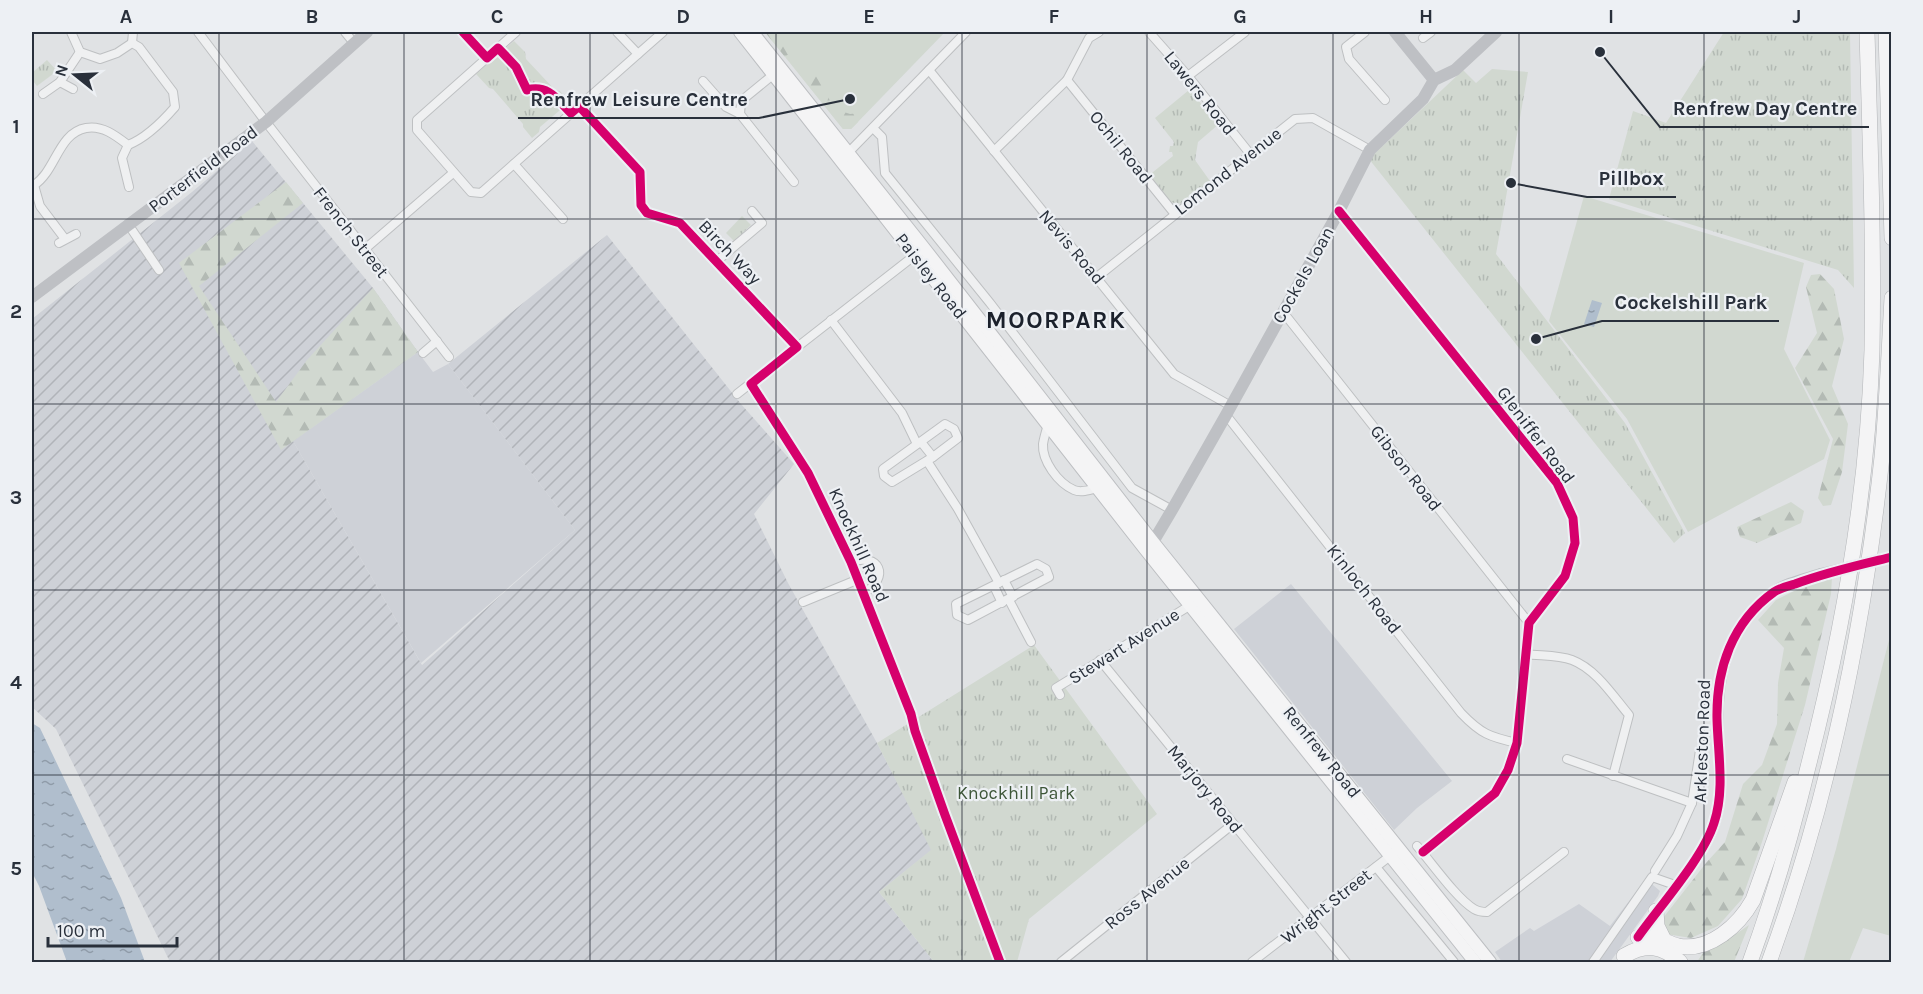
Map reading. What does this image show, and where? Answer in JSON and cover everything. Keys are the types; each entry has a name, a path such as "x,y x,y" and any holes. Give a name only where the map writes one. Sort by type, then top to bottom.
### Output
{"highway":[{"path":"1750,963 1793,828 1831,676 1855,530 1865,449 1872,351 1872,203 1867,32"},
{"path":"1886,32 1892,238"},
{"path":"1769,963 1793,892 1844,693 1870,551 1885,415 1892,297"},
{"path":"1638,937 1648,936 1682,946 1705,943 1727,932 1745,915 1754,900 1831,676"},
{"path":"1777,963 1806,861 1816,808"},
{"path":"1656,911 1658,931 1664,940"},
{"path":"1622,959 1636,949 1645,946 1664,951 1680,963"}],"main road":[{"name":"Paisley Road","path":"740,32 844,156"},
{"name":"Paisley Road","path":"752,32 844,156 1149,546"},
{"name":"Paisley Road","path":"919,251 1097,488 1149,546"},
{"name":"Renfrew Road","path":"1149,546 1395,853 1490,963"},
{"name":"Renfrew Road","path":"1395,853 1475,963"},
{"name":"Arkleston Road","path":"1622,959 1638,937"}],"street":[{"path":"71,32 80,52 100,59 117,53 132,43"},
{"path":"132,43 133,32"},
{"name":"French Street","path":"198,32 449,357"},
{"path":"345,32 354,43"},
{"name":"Porterfield Road","path":"32,297 266,122 367,32"},
{"path":"463,32 487,58"},
{"path":"516,32 417,120 417,130 453,173 471,192 477,194 481,193 663,32"},
{"path":"617,32 638,54"},
{"path":"844,156 966,32"},
{"path":"994,151 1067,80 1087,35 1099,32"},
{"name":"Lawers Road","path":"1149,32 1188,76 1251,155"},
{"path":"1188,76 1245,32"},
{"path":"1365,32 1346,47 1349,59 1384,100"},
{"path":"1395,32 1434,80"},
{"path":"1423,38 1431,32"},
{"name":"Cockels Loan","path":"1149,546 1172,510 1340,211 1370,150 1423,99 1434,80 1455,70 1496,32"},
{"path":"129,187 122,158 128,144 137,141 167,117 175,107 173,92 139,47 132,43"},
{"path":"43,94 60,82 80,52"},
{"name":"Nevis Road","path":"929,70 1174,374 1228,411"},
{"path":"740,114 741,101 774,74"},
{"name":"Ochil Road","path":"1067,80 1174,213"},
{"path":"704,81 726,106 740,114 794,182"},
{"path":"60,82 73,89"},
{"name":"Birch Way","path":"579,106 640,172 641,205 647,213 680,223 797,347"},
{"name":"Lomond Avenue","path":"1097,277 1174,213 1295,119 1313,118 1370,150"},
{"path":"76,234 62,241 40,206 33,185 42,180 65,142 76,129 93,126 115,135 128,144"},
{"name":"Paisley Road","path":"873,128 882,137 885,172 990,303 1132,488 1172,510"},
{"path":"514,164 563,219"},
{"path":"365,249 453,173"},
{"path":"717,261 762,223 752,211"},
{"name":"Gleniffer Road","path":"1340,211 1557,483 1569,509 1573,518 1575,543 1565,576 1529,623"},
{"path":"128,224 159,270"},
{"path":"737,394 919,251"},
{"name":"Gibson Road","path":"1283,312 1529,623"},
{"path":"831,320 902,412 917,445 958,509 1031,642"},
{"path":"423,353 437,341"},
{"name":"Knockhill Road","path":"751,384 808,473 851,562 911,714 915,731"},
{"name":"Kinloch Road","path":"1228,411 1461,713 1489,736 1517,743"},
{"path":"945,424 954,429 958,438 892,482 884,476 882,469 917,445 945,424"},
{"path":"1048,425 1043,445 1045,458 1050,468 1073,489 1081,491 1097,488"},
{"path":"917,445 927,460"},
{"name":"Arkleston Road","path":"1638,937 1708,838 1717,813 1720,779 1717,717 1721,672 1731,641 1754,611 1775,591 1821,574 1892,557"},
{"name":"Knockhill Road","path":"851,562 860,559 871,561 876,565 879,580 874,587 864,593"},
{"path":"1038,564 1046,569 1049,577 968,620 957,615 956,604 999,583 1038,564"},
{"name":"Knockhill Road","path":"803,602 859,579"},
{"name":"Stewart Avenue","path":"1060,695 1056,688 1194,602"},
{"path":"1529,623 1517,743 1508,770 1495,793 1420,849 1471,908 1479,912 1488,912 1564,852"},
{"path":"1526,654 1571,660 1584,666 1595,675 1629,715 1613,776"},
{"name":"Marjory Road","path":"1100,660 1346,963"},
{"path":"1655,871 1677,836 1692,803 1700,750"},
{"path":"1567,759 1692,803"},
{"name":"Ross Avenue","path":"1061,963 1233,824"},
{"name":"Wright Street","path":"1252,963 1395,853"},
{"path":"1376,867 1454,963"},
{"path":"1593,963 1652,877 1676,885"}],"shaded area":[{"path":"252,141 373,288 418,352 293,441 422,665 575,530 448,364 607,235 741,404 794,464 754,514 788,583 877,743 932,850 879,892 934,962 170,962 56,729 32,707 32,319 192,192"},
{"path":"418,352 433,372 448,364 575,530 421,663 293,441"},
{"path":"1291,584 1452,781 1417,808 1394,830 1234,629"},
{"path":"1646,879 1660,891 1658,896 1610,962 1502,962 1495,952 1530,928 1534,931 1579,904 1610,926"}],"green space":[{"path":"765,32 945,32 851,129 843,129"},
{"path":"765,32 780,32 795,49 785,57"},
{"path":"1724,32 1850,32 1854,288 1838,270 1609,199 1633,111 1666,123"},
{"path":"514,41 525,52 526,59 571,104 540,127 539,132 532,138 493,89 489,88 476,74"},
{"path":"47,60 57,71 37,86 33,81 32,73"},
{"path":"1492,69 1528,72 1496,254 1625,423 1685,533 1674,543 1369,159 1463,70 1476,83"},
{"path":"815,70 827,91 830,102 838,110 850,114 860,113 858,122 851,129 843,129 800,75"},
{"path":"1189,90 1219,124 1198,142 1195,160 1210,181 1184,204 1168,202 1148,176 1173,156 1172,152 1169,152 1174,142 1155,118"},
{"path":"286,182 303,203 199,286 276,402 307,360 373,288 418,352 281,450 179,263"},
{"path":"1584,196 1804,263 1784,349 1830,440 1824,459 1688,532 1627,419 1549,321"},
{"path":"742,216 751,225 734,241 726,233"},
{"path":"1820,274 1834,289 1844,339 1832,386 1848,424 1842,472 1831,505 1823,506 1818,498 1833,439 1795,368 1817,333 1806,287 1811,275"},
{"path":"1791,502 1804,511 1801,523 1757,543 1740,537 1737,527"},
{"path":"1832,577 1831,594 1805,705 1742,899 1718,926 1691,938 1666,934 1663,918 1725,842 1743,784 1762,765 1777,724 1778,683 1784,648 1758,620 1776,600 1800,588"},
{"path":"1891,632 1891,936 1863,928 1849,962 1803,962 1836,849"},
{"name":"Knockhill Park","path":"1034,645 1157,814 1029,919 1017,962 934,962 879,892 931,850 877,743"},
{"path":"1749,925 1734,962 1697,962 1704,951 1717,947"}],"water":[{"path":"1592,300 1602,303 1594,327 1584,324"},
{"path":"32,723 40,728 121,898 145,962 67,962 32,872"}],"cycle path":[{"path":"463,32 487,58 498,48 516,67 527,90 547,91 571,113 579,106 640,172 641,205 647,213 680,223 797,347 751,384 808,473 851,562 911,714 945,815 1000,962"},
{"path":"1339,211 1557,483 1573,518 1575,543 1565,576 1529,623 1517,743 1508,770 1495,793 1423,852"},
{"path":"1638,937 1691,866 1714,823 1720,785 1717,700 1729,648 1747,617 1759,604 1779,589 1831,572 1892,557"}],"place":[{"name":"Renfrew Day Centre","path":"1600,52"},
{"name":"Renfrew Leisure Centre","path":"850,99"},
{"name":"Pillbox","path":"1511,183"},
{"name":"Cockelshill Park","path":"1536,339"}],"district":[{"name":"MOORPARK","path":"1056,320"}]}
